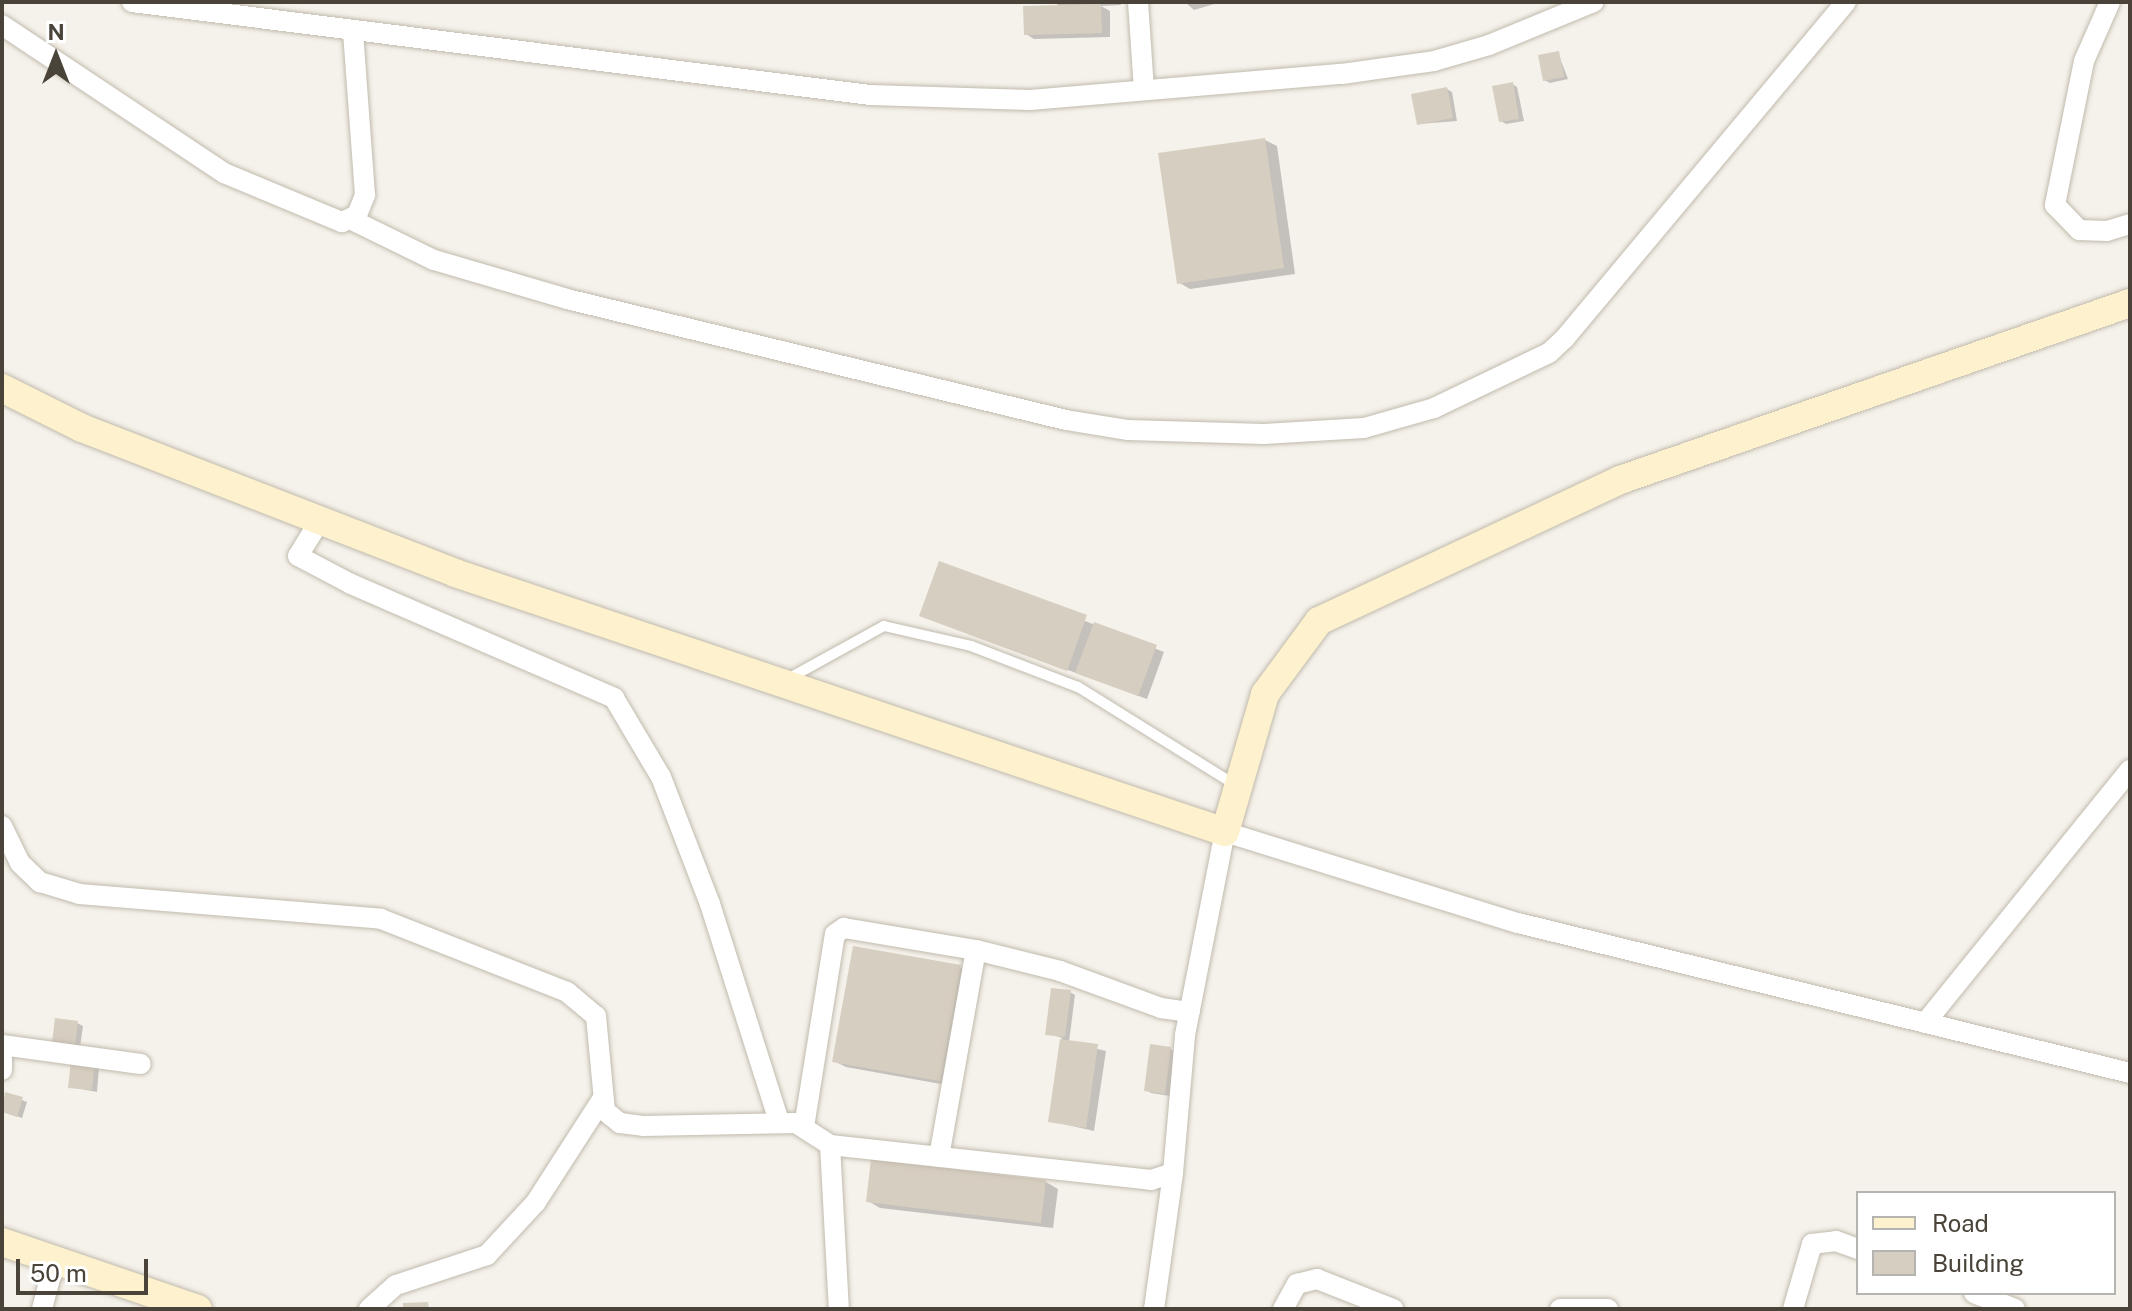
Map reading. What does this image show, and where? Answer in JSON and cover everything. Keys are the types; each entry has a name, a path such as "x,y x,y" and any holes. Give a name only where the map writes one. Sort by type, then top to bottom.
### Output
{"street":[{"path":"132,2 870,95 1030,100 1342,74 1434,61 1489,45 1594,2"},
{"path":"1138,2 1144,89"},
{"path":"2,25 224,173 315,213 342,222 352,220 434,260 567,299 1066,420 1128,430 1218,433 1364,428 1434,408 1549,353 1565,338 1846,2"},
{"path":"2110,2 2084,61 2055,205 2079,230 2107,231 2130,224"},
{"path":"352,220 365,195 353,32"},
{"path":"1154,1309 1173,1173 1190,1012 1225,832 1265,694 1319,621 1620,480 2130,303"},
{"path":"2,388 82,428 455,573 1225,832 1518,923 2130,1073"},
{"path":"320,520 298,556 614,698 661,777 694,862 779,1122"},
{"path":"1925,1023 2130,770"},
{"path":"2,826 20,863 40,882 80,894 381,919 567,992 596,1016 601,1101 536,1202 487,1255 396,1285 369,1309"},
{"path":"804,1127 835,934 852,926 976,950 1060,971 1161,1008 1190,1012"},
{"path":"939,1157 976,950"},
{"path":"2,1070 2,1046 141,1064"},
{"path":"601,1101 620,1123 643,1126 779,1122 804,1127 830,1145 1151,1180 1173,1173"},
{"path":"830,1145 839,1309"},
{"path":"1793,1309 1812,1244 1836,1241 1856,1248"},
{"path":"2,1242 198,1309"},
{"path":"42,1309 55,1259"},
{"path":"1283,1309 1297,1284 1317,1279 1393,1309"},
{"path":"1979,1295 2015,1309"},
{"path":"1560,1309 1608,1309"}],"lane":[{"path":"781,684 884,626 971,646 1078,687 1237,786"}],"building":[{"path":"1101,4 1102,33 1024,35 1023,6"},
{"path":"1559,51 1564,77 1543,81 1538,55"},
{"path":"1513,82 1519,119 1499,122 1492,86"},
{"path":"1447,87 1453,118 1417,125 1411,94"},
{"path":"1265,138 1284,268 1177,284 1158,153"},
{"path":"939,561 1087,615 1067,671 919,616"},
{"path":"1094,622 1157,645 1138,696 1075,673"},
{"path":"853,946 961,965 940,1081 832,1062"},
{"path":"1051,988 1071,990 1065,1037 1045,1035"},
{"path":"55,1018 78,1021 75,1046 52,1043"},
{"path":"1060,1039 1098,1044 1086,1128 1048,1122"},
{"path":"1150,1044 1171,1047 1165,1094 1144,1091"},
{"path":"71,1060 95,1062 92,1090 68,1088"},
{"path":"5,1092 23,1097 17,1117 2,1112"},
{"path":"871,1159 1046,1180 1041,1223 866,1202"},
{"path":"428,1302 429,1309 403,1309 403,1303"}]}
